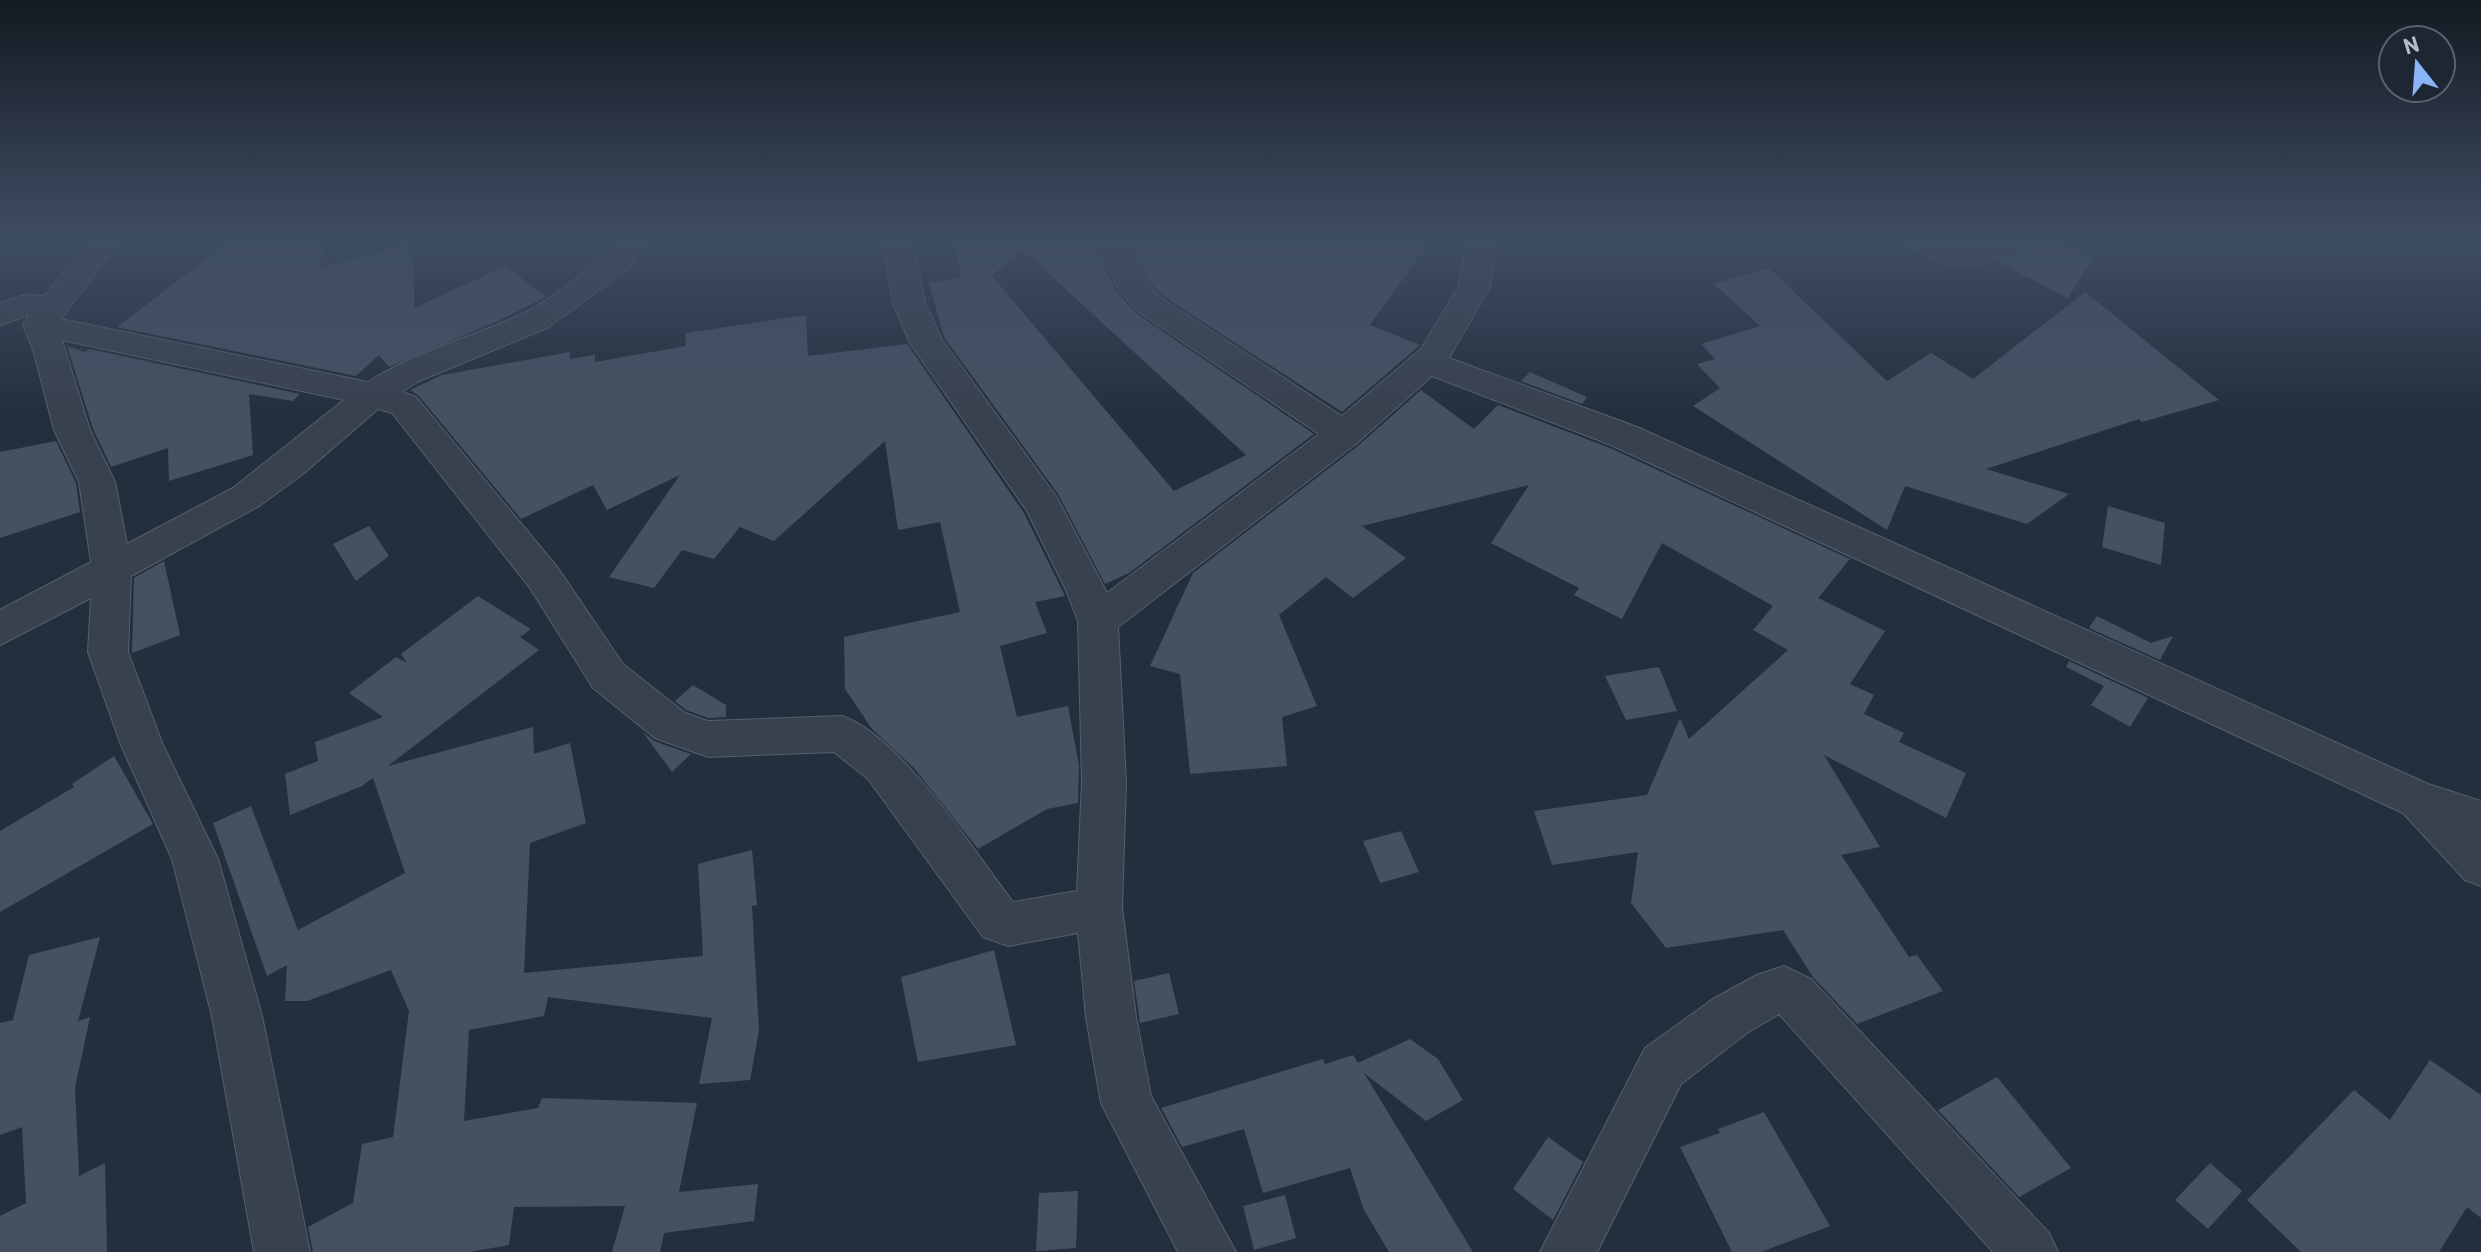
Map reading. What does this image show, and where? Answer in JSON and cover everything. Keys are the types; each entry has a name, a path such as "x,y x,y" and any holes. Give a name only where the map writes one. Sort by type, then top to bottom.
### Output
{"street":[{"path":"31,315 50,295"},
{"path":"0,629 246,497 290,465 373,395 405,374 535,321 571,295"},
{"path":"908,295 927,343 1043,505 1098,621 1104,782 1099,908 1111,1017 1127,1103 1208,1252"},
{"path":"1140,295 1150,305 1344,434"},
{"path":"1098,621 1344,434 1434,356 1469,295"},
{"path":"31,315 373,395 404,405 544,578 608,676 670,726 708,739 842,734 883,766 1000,922 1008,924 1099,908"},
{"path":"31,315 51,353 72,430 97,482 112,570 108,652 142,745 195,859 237,1016 282,1252"},
{"path":"1427,362 1624,436 2417,799 2481,820"},
{"path":"2417,799 2481,866"},
{"path":"1568,1252 1663,1066 1730,1016 1784,989 1794,995 2030,1252"}],"building":[{"path":"158,295 414,295 414,308 442,295 546,297 389,367 379,355 356,376 117,327"},
{"path":"932,295 1008,295 1174,491 1246,455 1073,295 1120,295 1137,314 1314,434 1129,573 1105,584 1058,494 944,337"},
{"path":"1391,295 1370,325 1420,345 1342,412 1163,296"},
{"path":"1727,295 1798,295 1887,381 1931,353 1973,379 2081,295 2089,295 2219,400 2142,422 2139,419 1986,469 2069,494 2027,524 1905,486 1887,530 1693,406 1720,388 1697,364 1715,359 1701,344 1760,326"},
{"path":"806,315 808,356 907,344 1024,513 1065,596 1035,602 1047,633 1000,646 1017,717 1068,706 1079,766 1078,803 1047,809 978,849 914,768 872,729 845,689 844,637 960,612 940,522 898,530 885,441 774,541 740,527 714,559 682,550 654,588 609,577 680,475 607,510 593,485 521,519 418,395 410,390 442,375 570,352 570,359 595,355 595,362 686,346 685,333"},
{"path":"67,346 300,394 293,401 249,394 253,455 169,481 168,448 111,467 93,429"},
{"path":"1530,372 1587,397 1582,404 1521,381"},
{"path":"1421,390 1474,429 1498,405 1610,448 1850,559 1818,598 1885,631 1850,684 1874,695 1864,714 1904,733 1899,742 1966,773 1946,818 1824,755 1880,847 1841,855 1909,957 1917,955 1943,991 1857,1024 1813,977 1783,930 1666,948 1631,903 1638,852 1552,865 1534,811 1647,795 1680,718 1689,739 1788,650 1753,630 1773,606 1662,543 1622,619 1574,595 1579,588 1491,543 1529,485 1362,526 1406,558 1353,598 1326,577 1279,615 1317,706 1282,717 1287,766 1190,774 1180,674 1150,666 1193,573 1359,445"},
{"path":"56,441 76,483 80,512 0,538 0,452"},
{"path":"2108,506 2165,523 2161,565 2102,547"},
{"path":"369,526 389,556 356,581 333,544"},
{"path":"164,561 180,635 132,653 134,578"},
{"path":"478,596 531,629 520,637 539,650 388,766 533,727 534,754 570,743 586,823 530,843 524,973 703,956 698,864 752,850 757,905 752,906 759,1030 750,1080 699,1084 712,1018 548,997 544,1016 469,1030 464,1121 538,1108 542,1098 697,1103 679,1192 758,1184 754,1221 664,1233 660,1252 612,1252 625,1206 514,1207 509,1245 470,1252 313,1252 308,1227 353,1203 362,1144 393,1137 409,1011 391,970 307,1001 285,1001 287,965 267,976 213,823 251,806 298,930 405,873 373,778 362,786 290,815 285,774 318,761 315,742 383,717 349,693 396,657 407,663 401,654"},
{"path":"2097,616 2151,643 2173,636 2160,660 2089,628"},
{"path":"2069,661 2148,698 2130,727 2091,705 2104,686 2066,667"},
{"path":"1659,667 1677,711 1626,720 1605,676"},
{"path":"693,685 726,705 726,717 708,718 686,710 675,701"},
{"path":"642,731 654,741 691,754 672,772"},
{"path":"114,756 153,824 0,912 0,831 74,787 72,784"},
{"path":"1401,831 1419,872 1380,883 1363,841"},
{"path":"100,937 78,1021 90,1017 75,1088 79,1176 105,1163 107,1252 0,1252 0,1216 26,1203 22,1127 0,1135 0,1023 13,1020 29,955"},
{"path":"994,950 1016,1045 918,1062 901,977"},
{"path":"1169,973 1179,1014 1140,1023 1134,981"},
{"path":"1410,1039 1438,1059 1463,1100 1426,1121 1364,1073 1473,1252 1389,1252 1364,1210 1350,1168 1263,1193 1244,1129 1182,1147 1161,1108 1323,1059 1325,1064 1353,1055 1358,1063"},
{"path":"2430,1060 2481,1095 2481,1218 2467,1207 2439,1252 2301,1252 2247,1200 2354,1090 2390,1120"},
{"path":"1997,1077 2071,1168 2019,1197 1938,1110"},
{"path":"1764,1112 1830,1226 1761,1252 1732,1252 1680,1147 1720,1133 1718,1129"},
{"path":"1548,1137 1583,1162 1553,1220 1513,1189"},
{"path":"2210,1163 2242,1191 2208,1229 2175,1200"},
{"path":"1078,1191 1076,1248 1036,1251 1039,1193"},
{"path":"1285,1195 1296,1238 1254,1250 1243,1206"}]}
